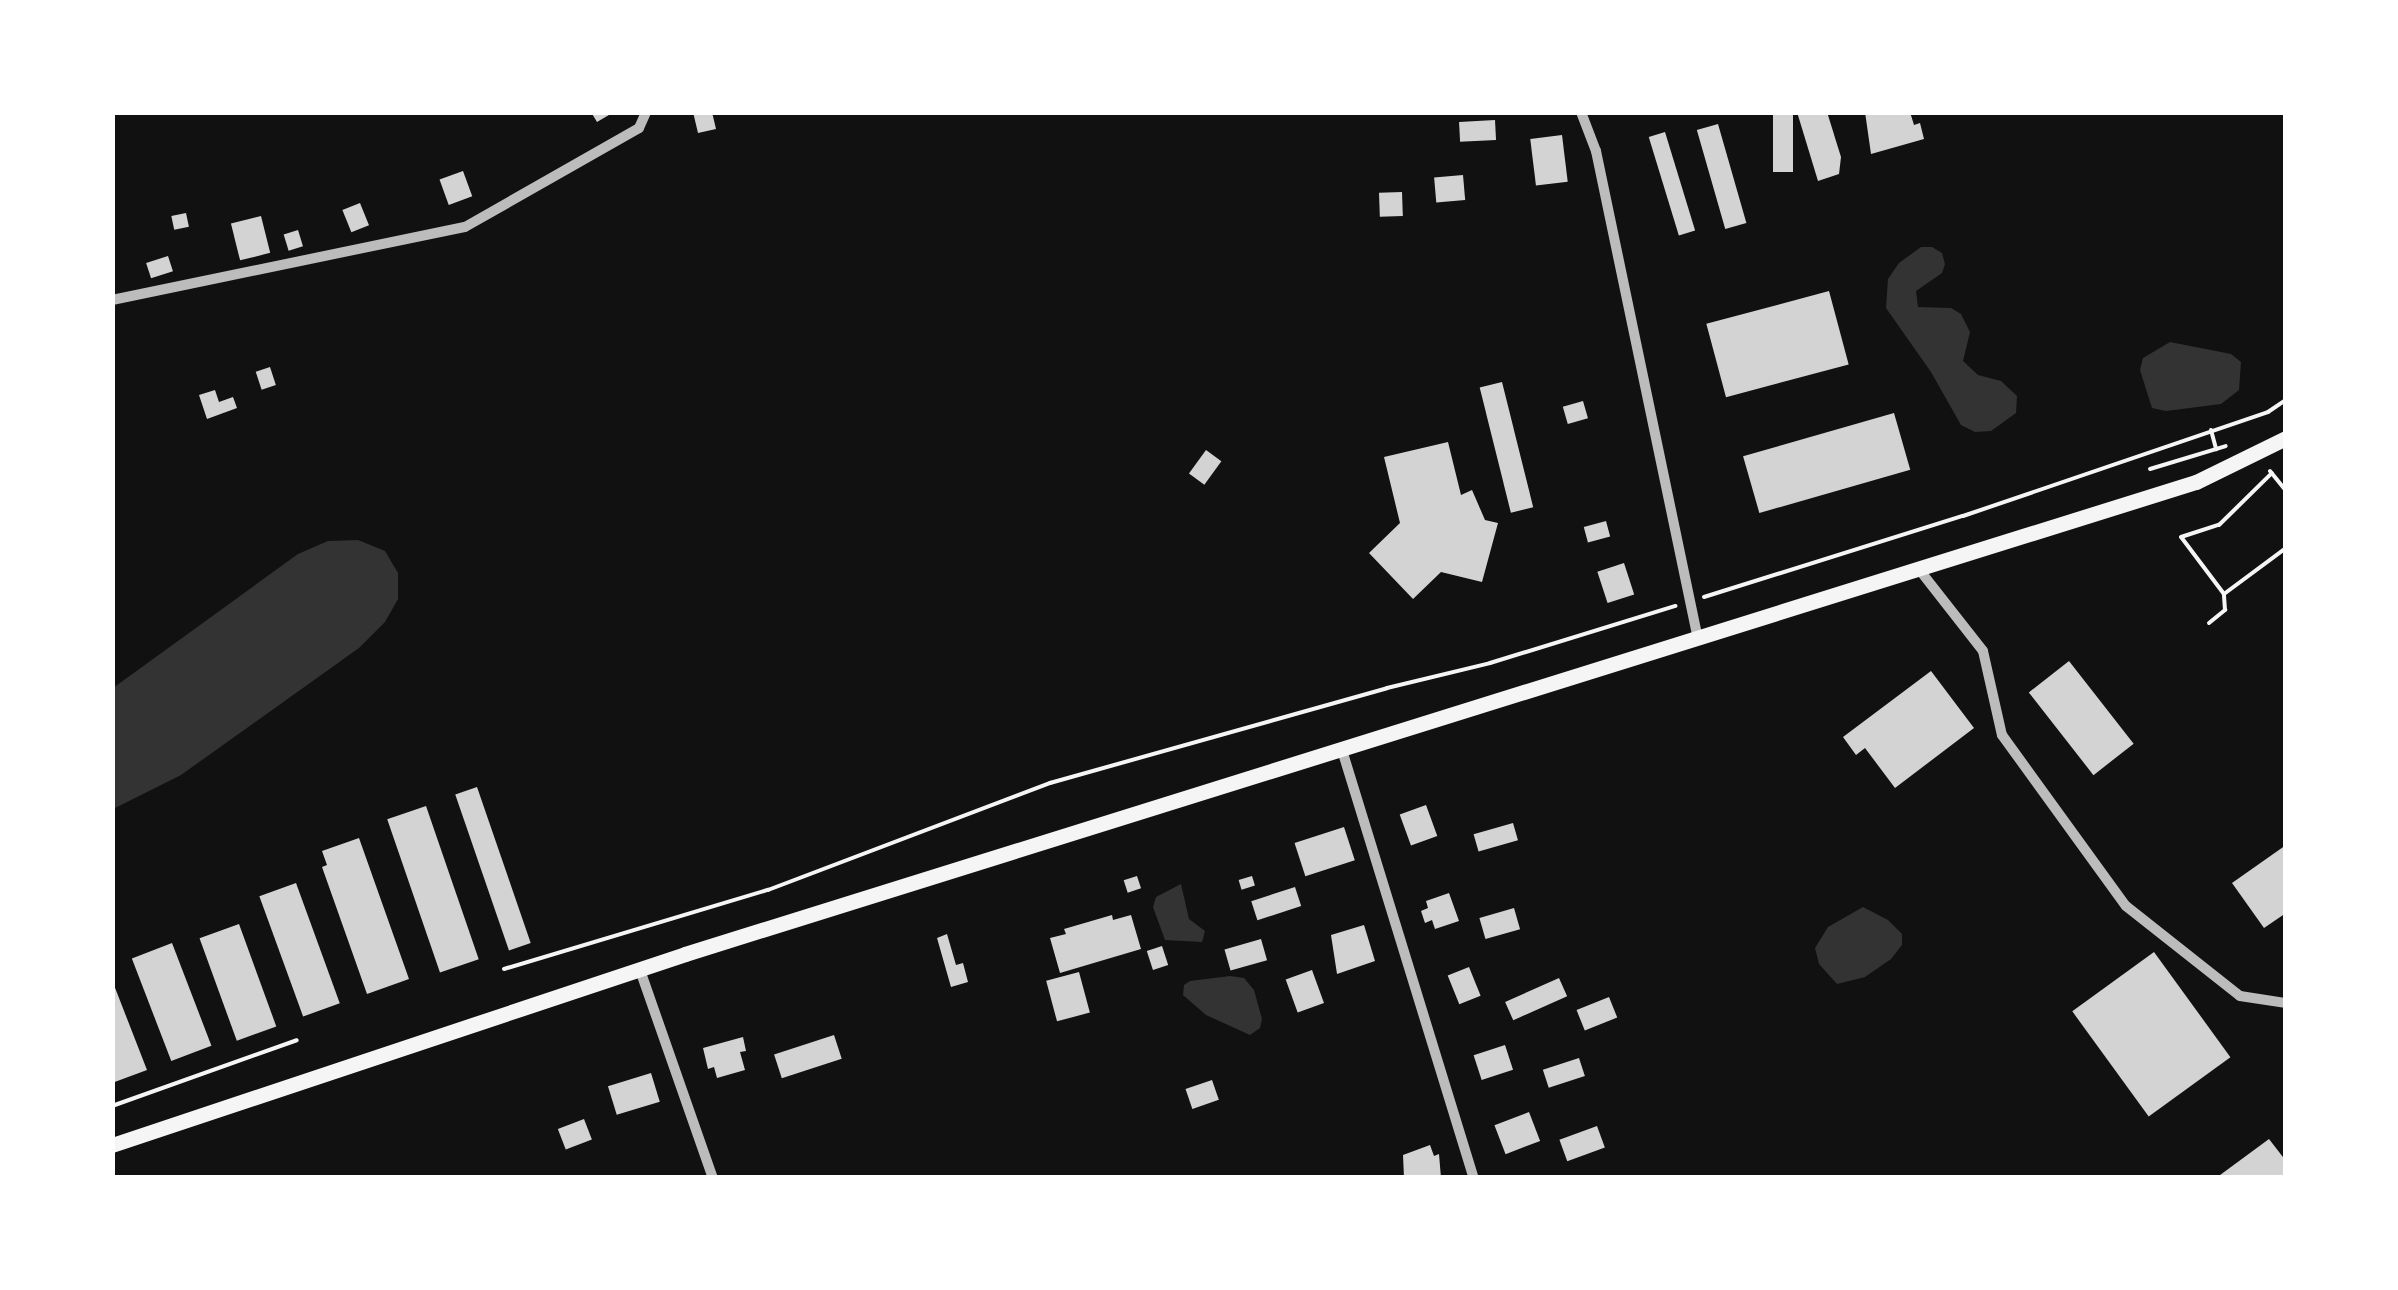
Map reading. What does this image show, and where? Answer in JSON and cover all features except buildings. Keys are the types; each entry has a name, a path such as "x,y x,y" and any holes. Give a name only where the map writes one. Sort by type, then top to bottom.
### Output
{"main road":[{"path":"112,1145 640,970 2196,482 2286,438"}],"street":[{"path":"112,300 466,227 639,128 646,112"},
{"path":"1581,112 1596,151 1698,640"},
{"path":"1918,568 1982,651 2002,735 2126,906 2240,996 2286,1003"},
{"path":"1342,750 1474,1178"},
{"path":"640,970 713,1178"}],"path":[{"path":"504,969 768,890 1050,784 1386,688 1490,664 1963,516 2268,412 2286,400"},
{"path":"2211,430 2216,448"},
{"path":"2209,623 2225,610 2224,594 2182,537 2219,525 2272,473"},
{"path":"2224,594 2286,548"},
{"path":"112,1106 297,1040"}],"shaded area":[{"path":"1921,247 1932,247 1942,253 1945,264 1942,273 1916,291 1918,307 1951,308 1961,314 1970,332 1963,361 1978,375 2001,381 2017,396 2016,413 1991,431 1975,432 1961,425 1931,372 1886,308 1888,279 1899,263"},
{"path":"2170,342 2231,354 2241,362 2239,390 2221,404 2166,411 2152,408 2140,370 2143,358"},
{"path":"358,540 385,551 398,573 398,599 385,622 359,648 181,775 113,809 113,688 298,554 328,541"},
{"path":"1181,884 1189,919 1205,931 1202,942 1165,940 1153,907 1156,897"},
{"path":"1863,907 1888,920 1902,934 1902,945 1891,959 1865,977 1837,984 1819,964 1815,948 1828,927"},
{"path":"1244,978 1254,990 1262,1019 1260,1028 1250,1035 1206,1015 1183,995 1184,985 1190,981"}]}
